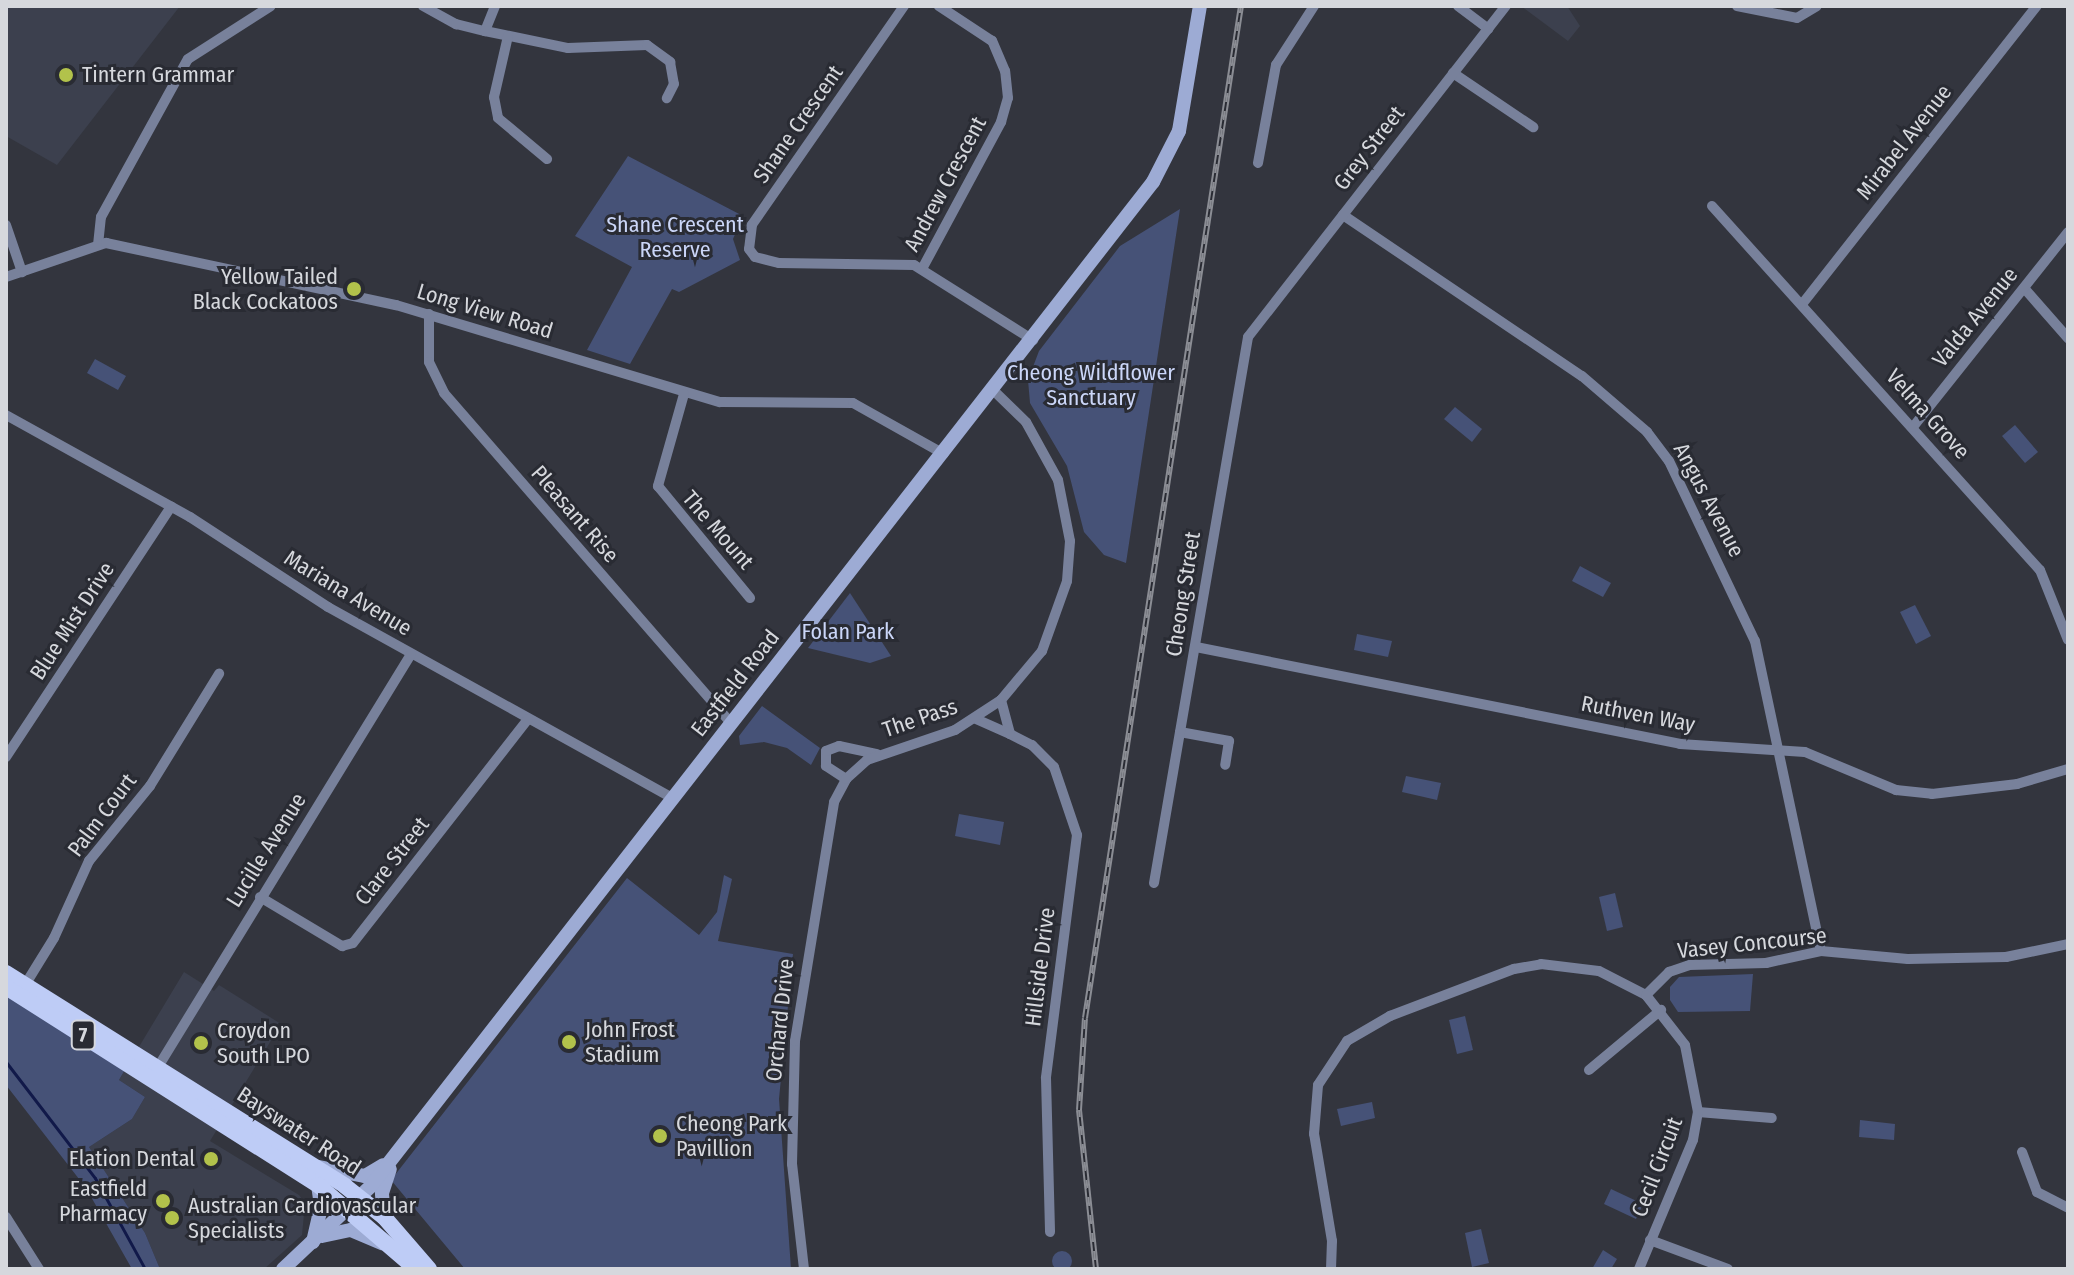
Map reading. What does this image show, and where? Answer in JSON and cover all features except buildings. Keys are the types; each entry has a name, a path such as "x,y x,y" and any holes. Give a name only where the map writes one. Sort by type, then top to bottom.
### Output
{"main road":[{"name":"Eastfield Road","path":"283,1269 355,1202 393,1157 994,391 1170,155 1183,115 1200,6"},
{"name":"Bayswater Road","path":"6,973 318,1185 384,1217 429,1269"},
{"name":"Bayswater Road","path":"6,987 315,1166 355,1202 393,1248 416,1269"},
{"path":"315,1166 365,1176 393,1157"},
{"path":"384,1217 382,1193 393,1157"},
{"path":"318,1185 321,1206 316,1240 351,1230 393,1248"}],"street":[{"path":"6,277 98,245 101,217 188,59 271,6"},
{"path":"423,6 456,24 568,48 647,45 670,62 674,84 667,98"},
{"path":"485,31 495,6"},
{"name":"Shane Crescent","path":"904,6 752,225 747,241 755,257 767,262 922,269"},
{"name":"Andrew Crescent","path":"922,269 1001,122 1008,98 1005,71 992,41 939,6"},
{"path":"1258,163 1276,65 1314,6"},
{"path":"1458,6 1488,29"},
{"name":"Grey Street","path":"1264,315 1506,6"},
{"path":"1737,6 1797,18 1817,6"},
{"name":"Mirabel Avenue","path":"1803,303 2037,6"},
{"path":"508,36 494,97 498,118 547,159"},
{"path":"1453,73 1533,127"},
{"name":"Velma Grove","path":"1712,206 1736,228 2040,570 2068,640"},
{"name":"Angus Avenue","path":"1343,215 1582,376 1647,432 1704,525 1755,641 1821,951"},
{"path":"6,225 22,272"},
{"name":"Valda Avenue","path":"1913,427 2068,232"},
{"name":"Long View Road","path":"98,245 429,314 684,394 720,402 853,403 944,454"},
{"path":"922,269 1033,340"},
{"path":"2024,288 2068,338"},
{"name":"Pleasant Rise","path":"429,314 429,362 444,393 731,723"},
{"name":"Cheong Street","path":"1154,883 1248,337 1264,315"},
{"name":"The Pass","path":"877,754 839,746 826,751 824,763 846,779 877,754 937,738 976,719 1001,700 1034,664 1058,618 1070,541 1064,503 1045,450 1017,411 994,391"},
{"name":"The Mount","path":"684,394 658,486 750,598"},
{"name":"Mariana Avenue","path":"6,415 171,507 411,654 673,798"},
{"name":"Blue Mist Drive","path":"6,757 171,507"},
{"name":"Ruthven Way","path":"1196,647 1680,744 1805,752 1896,790 1932,794 2017,784 2068,769"},
{"name":"Lucille Avenue","path":"159,1076 260,897 411,654"},
{"name":"Palm Court","path":"25,985 54,938 89,861 150,786 219,674"},
{"path":"1001,700 1010,734"},
{"name":"Clare Street","path":"260,897 342,946 353,943 528,719"},
{"name":"Hillside Drive","path":"976,719 1032,745 1054,767 1077,835 1046,1078 1050,1232"},
{"path":"1180,732 1229,741 1225,765"},
{"name":"Orchard Drive","path":"804,1269 792,1164 795,1041 828,832 834,802 846,779"},
{"name":"Vasey Concourse","path":"1646,995 1678,967 1766,963 1821,951 1895,958 2006,957 2068,944"},
{"path":"1331,1269 1332,1241 1313,1106 1324,1068 1347,1041 1390,1016 1514,969 1541,964 1599,971 1646,995"},
{"name":"Cecil Circuit","path":"1639,1269 1693,1140 1698,1112 1691,1059 1661,1010 1646,995"},
{"path":"1589,1070 1661,1010"},
{"path":"1698,1112 1772,1118"},
{"path":"2022,1152 2037,1192 2068,1208"},
{"path":"6,1217 39,1269"},
{"path":"1650,1240 1728,1269"}],"shaded area":[{"name":"Tintern Grammar","path":"6,6 180,6 57,165 6,136"},
{"path":"1521,6 1567,6 1580,26 1568,41"},
{"path":"184,972 214,991 219,985 281,1024 210,1141 299,1195 305,1203 302,1235 264,1269 160,1269 145,1233 89,1147 132,1119 145,1097 119,1080"}],"green space":[{"name":"Shane Crescent Reserve","path":"628,156 743,216 733,239 740,260 679,292 672,289 630,364 587,350 632,267 575,236"},
{"name":"Cheong Wildflower Sanctuary","path":"1180,209 1126,563 1104,555 1084,532 1067,466 1030,403 1028,380 1039,351 1120,246"},
{"path":"95,359 126,376 118,390 87,373"},
{"path":"1455,407 1482,429 1472,442 1444,419"},
{"path":"2015,425 2038,452 2025,463 2002,436"},
{"path":"1580,566 1611,583 1603,597 1572,581"},
{"name":"Folan Park","path":"850,593 891,656 870,663 808,648"},
{"path":"1915,605 1931,636 1916,644 1900,612"},
{"path":"1357,634 1392,641 1388,657 1354,650"},
{"path":"762,706 820,748 811,765 787,748 764,742 740,745 739,736"},
{"path":"1406,776 1441,783 1437,800 1402,792"},
{"path":"959,814 1004,822 1000,845 955,836"},
{"path":"724,875 732,879 718,941 793,954 779,1099 791,1269 465,1269 391,1180 627,878 699,935 717,912"},
{"path":"1615,893 1623,927 1607,931 1599,897"},
{"path":"1753,974 1750,1011 1678,1012 1670,1000 1670,987 1679,977"},
{"path":"6,993 126,1068 119,1080 145,1097 132,1119 89,1147 145,1233 160,1269 132,1269 86,1188 6,1085"},
{"path":"1465,1016 1473,1050 1457,1054 1449,1020"},
{"path":"1372,1102 1375,1118 1341,1126 1337,1109"},
{"path":"1860,1120 1895,1124 1894,1140 1859,1137"},
{"path":"1611,1189 1643,1204 1636,1219 1604,1204"},
{"path":"1481,1229 1489,1263 1472,1267 1465,1233"},
{"path":"1603,1250 1617,1259 1611,1269 1592,1269"},
{"path":"1062,1251 1069,1254 1072,1261 1069,1268 1062,1271 1055,1268 1052,1261 1055,1254"}],"waterway":[{"path":"6,1062 95,1178 145,1269"}],"railway":[{"path":"1096,1269 1079,1110 1085,1018 1241,6"}],"place":[{"name":"Tintern Grammar","path":"66,75"},
{"name":"Yellow Tailed Black Cockatoos","path":"354,289"},
{"name":"John Frost Stadium","path":"569,1042"},
{"name":"Croydon South LPO","path":"201,1043"},
{"name":"Cheong Park Pavillion","path":"660,1136"},
{"name":"Elation Dental","path":"211,1159"},
{"name":"Eastfield Pharmacy","path":"163,1201"},
{"name":"Australian Cardiovascular Specialists","path":"172,1218"}]}
